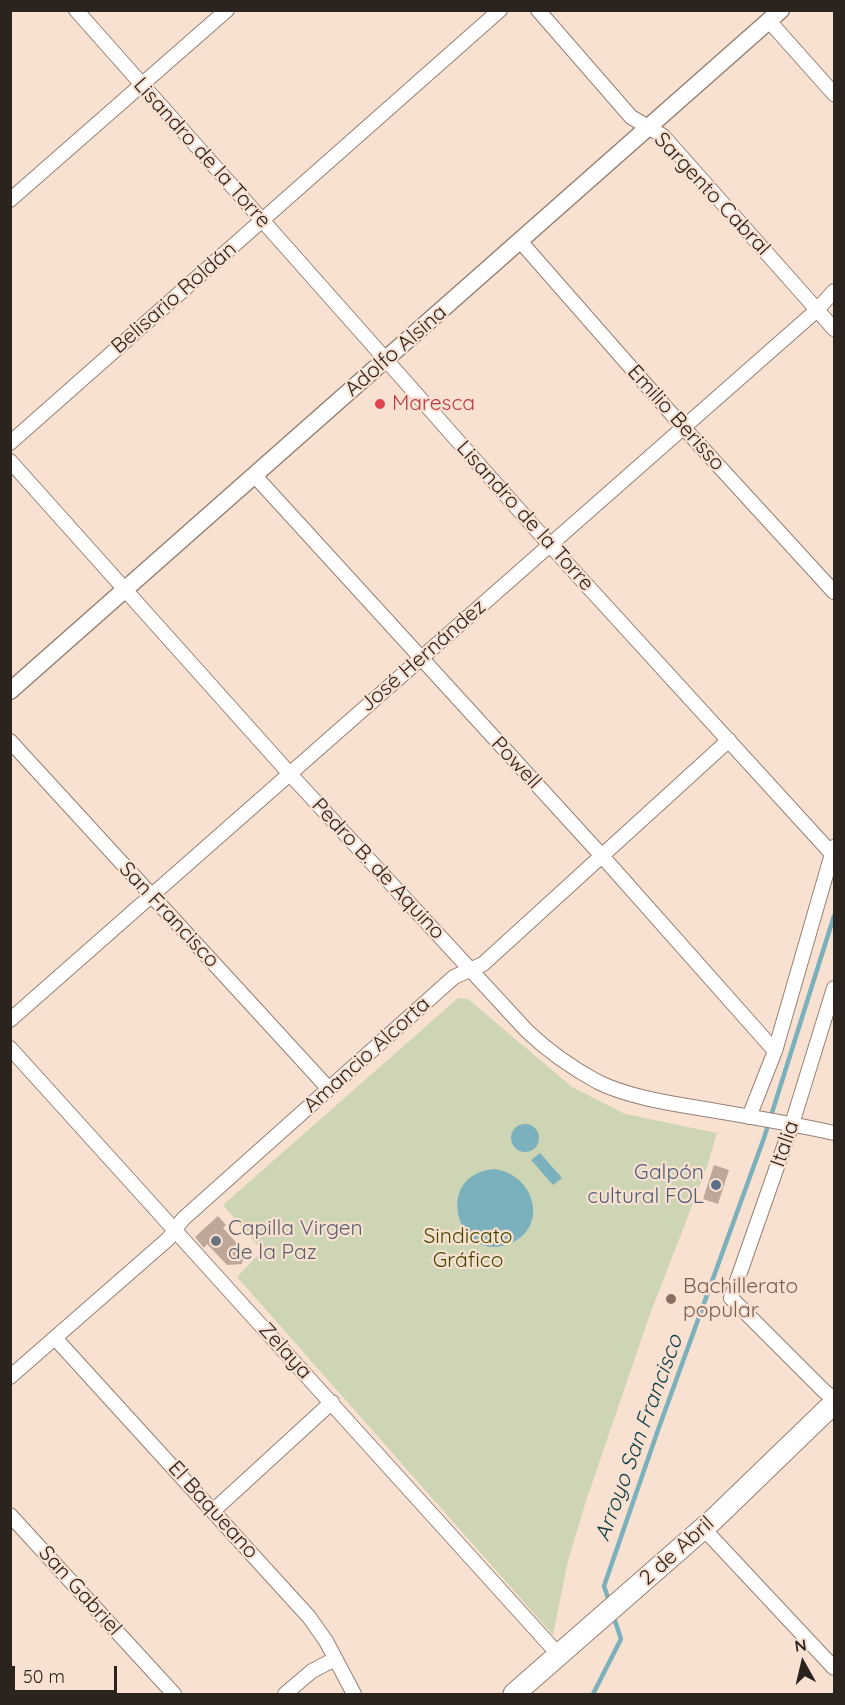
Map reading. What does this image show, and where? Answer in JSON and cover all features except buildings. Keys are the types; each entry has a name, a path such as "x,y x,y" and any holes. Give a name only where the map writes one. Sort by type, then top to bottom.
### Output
{"main road":[{"name":"2 de Abril","path":"514,1695 703,1528 834,1401"}],"street":[{"name":"Lisandro de la Torre","path":"76,10 550,545 834,852"},
{"path":"10,200 227,10"},
{"name":"Belisario Roldán","path":"10,443 500,10"},
{"name":"Sargento Cabral","path":"538,10 631,117 663,136 834,329"},
{"path":"775,16 834,94"},
{"name":"Adolfo Alsina","path":"10,691 775,16"},
{"name":"Emilio Berisso","path":"520,241 683,426 834,592"},
{"name":"José Hernández","path":"10,1020 817,310 834,291"},
{"name":"Pedro B. de Aquino","path":"10,461 289,773 526,1031 547,1049 599,1083 634,1094 673,1104 834,1133"},
{"name":"Powell","path":"255,476 419,659 602,856 775,1051"},
{"name":"Amancio Alcorta","path":"13,1370 55,1338 168,1239 183,1219 454,977 483,964 729,740"},
{"name":"San Francisco","path":"10,741 329,1089"},
{"name":"Italia","path":"755,1118 834,852"},
{"name":"Italia","path":"834,988 731,1298 834,1401"},
{"name":"Zelaya","path":"10,1048 558,1654"},
{"name":"El Baqueano","path":"55,1338 309,1617 323,1636 354,1695"},
{"path":"213,1511 332,1402"},
{"name":"San Gabriel","path":"10,1515 174,1695"},
{"path":"703,1528 834,1668"},
{"path":"285,1695 312,1671 335,1659"}],"green space":[{"name":"Sindicato Gráfico","path":"458,998 468,999 572,1087 625,1114 717,1133 707,1167 649,1317 586,1501 568,1561 553,1635 237,1277 262,1251 223,1205"}],"water":[{"path":"525,1124 535,1128 539,1138 535,1148 525,1152 515,1148 511,1138 515,1128"},
{"path":"540,1153 562,1178 553,1185 531,1160"},
{"path":"494,1169 509,1174 521,1182 529,1193 533,1206 532,1218 527,1230 517,1240 502,1246 486,1246 473,1239 464,1228 458,1214 458,1199 463,1185 475,1174"}],"waterway":[{"name":"Arroyo San Francisco","path":"609,1601 604,1586 764,1138 834,916"},
{"name":"Arroyo San Francisco","path":"593,1694 621,1639 613,1615"}],"place":[{"name":"Maresca","path":"380,404"},
{"name":"Galpón cultural FOL","path":"716,1185"},
{"name":"Capilla Virgen de la Paz","path":"216,1241"},
{"name":"Bachillerato popular","path":"671,1299"}]}
